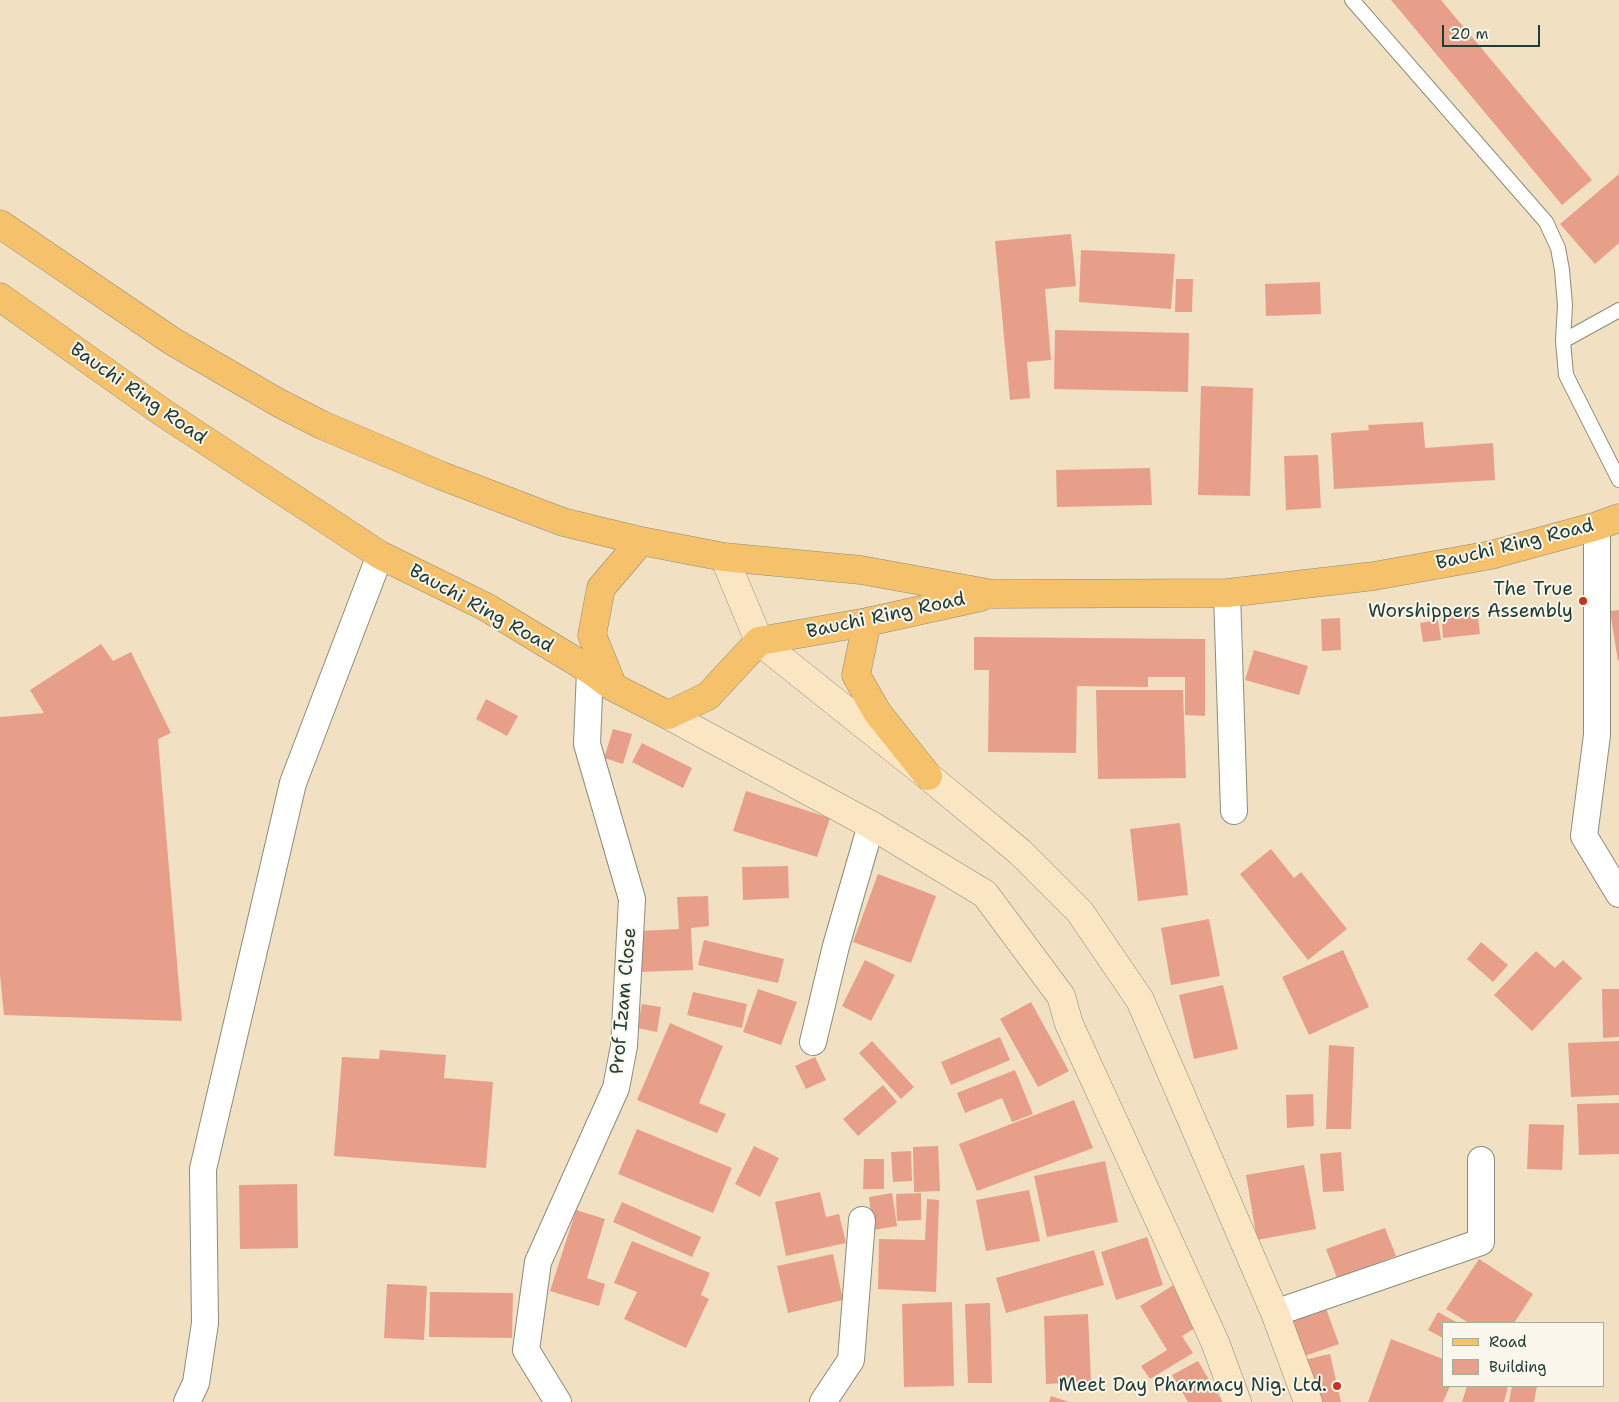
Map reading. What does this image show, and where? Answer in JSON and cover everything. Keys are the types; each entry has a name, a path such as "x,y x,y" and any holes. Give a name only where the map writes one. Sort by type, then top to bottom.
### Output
{"main road":[{"name":"Bauchi Ring Road","path":"0,224 172,341 279,402 322,424 442,476 564,522 641,541 724,557 861,570 993,594 1226,593 1393,573 1491,555 1608,522"},
{"name":"Bauchi Ring Road","path":"0,297 162,412 380,555 486,607 590,670 613,687 668,715"},
{"path":"613,687 592,635 599,598 601,588 641,541"},
{"path":"724,557 759,641 1020,852 1080,912 1140,1000 1275,1313 1308,1402"},
{"name":"Bauchi Ring Road","path":"759,641 866,622 993,594"},
{"path":"866,622 856,676 877,712 928,776"},
{"path":"668,715 708,696 759,641"},
{"path":"668,715 871,825 985,894 1061,996 1069,1024 1215,1342 1238,1402"}],"street":[{"path":"1608,522 1597,735 1584,836 1619,894"},
{"path":"187,1402 196,1383 205,1323 203,1169 293,783 380,555"},
{"path":"1226,593 1234,811"},
{"name":"Prof Izam Close","path":"558,1402 526,1350 538,1262 616,1088 624,1046 632,899 587,744 590,670"},
{"path":"813,1042 836,946 871,825"},
{"path":"1275,1313 1481,1242 1481,1160"},
{"path":"823,1402 851,1360 862,1220"}],"lane":[{"path":"1352,0 1546,222 1558,248 1562,270 1565,306 1563,341 1566,375 1619,480"},
{"path":"1563,341 1619,310"}],"building":[{"path":"1391,0 1441,0 1592,180 1562,205"},
{"path":"1619,174 1619,243 1595,264 1560,224"},
{"path":"1071,234 1076,286 1045,289 1051,360 1027,362 1030,398 1010,400 995,241"},
{"path":"1081,250 1175,254 1171,309 1079,302"},
{"path":"1176,279 1193,279 1192,312 1175,312"},
{"path":"1320,282 1321,314 1266,316 1265,284"},
{"path":"1055,330 1189,333 1188,392 1054,389"},
{"path":"1201,386 1253,388 1250,496 1198,495"},
{"path":"1423,422 1425,448 1493,443 1495,480 1334,489 1331,433 1369,430 1368,425"},
{"path":"1318,455 1321,508 1286,510 1284,456"},
{"path":"1150,468 1152,505 1057,507 1056,470"},
{"path":"1477,609 1480,634 1443,638 1441,613"},
{"path":"1619,610 1619,661 1618,661 1610,611"},
{"path":"1340,618 1341,650 1322,651 1321,619"},
{"path":"1438,620 1441,640 1423,642 1420,623"},
{"path":"974,637 1205,639 1205,716 1185,715 1185,677 1148,677 1148,687 1077,686 1076,753 988,752 989,670 974,670"},
{"path":"101,644 113,661 131,652 171,733 158,739 182,1021 4,1015 0,975 0,717 44,713 30,690"},
{"path":"1254,650 1308,666 1299,695 1245,680"},
{"path":"1096,690 1183,690 1186,778 1098,779"},
{"path":"486,699 518,716 507,736 476,719"},
{"path":"613,729 632,734 623,764 604,758"},
{"path":"642,743 692,768 683,788 632,762"},
{"path":"746,791 830,818 817,857 733,831"},
{"path":"1180,823 1188,895 1138,901 1130,829"},
{"path":"1271,849 1294,878 1301,872 1347,929 1308,960 1240,874"},
{"path":"788,866 789,898 743,900 742,867"},
{"path":"878,874 936,896 911,963 853,942"},
{"path":"708,896 709,926 691,928 693,970 639,972 637,931 679,929 677,897"},
{"path":"1209,919 1220,976 1171,985 1161,928"},
{"path":"704,940 784,959 778,983 698,965"},
{"path":"1481,942 1508,965 1493,982 1467,959"},
{"path":"1343,950 1369,1007 1309,1035 1282,977"},
{"path":"1536,951 1555,968 1563,960 1582,978 1532,1031 1494,995"},
{"path":"865,960 895,975 871,1021 842,1006"},
{"path":"1223,985 1238,1049 1194,1059 1179,995"},
{"path":"758,989 797,1002 781,1045 743,1032"},
{"path":"1602,989 1619,989 1619,1037 1603,1038"},
{"path":"693,992 747,1004 742,1028 687,1015"},
{"path":"1031,1002 1069,1071 1038,1087 1000,1019"},
{"path":"642,1004 661,1007 657,1032 637,1028"},
{"path":"670,1023 723,1046 699,1103 726,1114 717,1133 637,1100"},
{"path":"1000,1037 1010,1060 951,1085 941,1062"},
{"path":"872,1041 914,1087 901,1099 859,1053"},
{"path":"1619,1041 1619,1095 1571,1097 1568,1043"},
{"path":"1329,1045 1354,1047 1351,1129 1326,1129"},
{"path":"380,1050 446,1055 444,1078 493,1082 486,1168 334,1156 342,1057 379,1059"},
{"path":"815,1057 826,1080 806,1089 795,1066"},
{"path":"1015,1070 1033,1114 1012,1122 1002,1098 965,1113 957,1093"},
{"path":"883,1085 897,1102 858,1136 843,1119"},
{"path":"1313,1094 1314,1126 1287,1128 1286,1095"},
{"path":"1074,1100 1093,1148 977,1191 959,1144"},
{"path":"1619,1103 1619,1154 1579,1155 1577,1104"},
{"path":"1529,1124 1564,1125 1562,1170 1527,1169"},
{"path":"637,1129 732,1168 713,1213 618,1174"},
{"path":"754,1146 779,1158 760,1197 735,1184"},
{"path":"938,1146 940,1191 914,1192 913,1147"},
{"path":"911,1151 912,1181 893,1182 891,1152"},
{"path":"1341,1152 1344,1191 1323,1192 1320,1154"},
{"path":"864,1159 884,1159 884,1189 863,1189"},
{"path":"1105,1161 1118,1222 1047,1237 1034,1176"},
{"path":"1304,1165 1316,1229 1257,1240 1246,1175"},
{"path":"297,1184 298,1248 240,1249 239,1185"},
{"path":"1029,1190 1040,1241 986,1251 976,1200"},
{"path":"820,1192 826,1217 839,1214 846,1243 786,1256 775,1202"},
{"path":"892,1193 897,1226 873,1230 869,1197"},
{"path":"921,1193 921,1220 897,1221 896,1194"},
{"path":"927,1199 939,1200 936,1292 878,1289 879,1239 925,1240"},
{"path":"622,1202 701,1237 692,1257 613,1222"},
{"path":"576,1210 605,1219 587,1278 605,1284 599,1306 550,1291"},
{"path":"1385,1228 1396,1256 1337,1278 1326,1249"},
{"path":"1147,1237 1163,1285 1116,1300 1101,1252"},
{"path":"632,1241 710,1273 701,1295 709,1299 686,1348 624,1319 637,1292 614,1283"},
{"path":"1094,1250 1104,1285 1006,1313 996,1278"},
{"path":"833,1254 843,1300 788,1313 777,1266"},
{"path":"1479,1259 1533,1294 1515,1322 1467,1322 1446,1309"},
{"path":"387,1284 427,1286 424,1340 384,1338"},
{"path":"1175,1284 1200,1325 1182,1336 1193,1353 1150,1379 1141,1366 1167,1350 1140,1306"},
{"path":"430,1292 513,1293 512,1338 429,1337"},
{"path":"952,1302 954,1386 904,1387 902,1304"},
{"path":"990,1303 992,1383 968,1383 965,1304"},
{"path":"1325,1306 1339,1344 1299,1358 1286,1319"},
{"path":"1438,1312 1456,1322 1442,1322 1442,1337 1428,1330"},
{"path":"1088,1314 1091,1382 1046,1384 1044,1316"},
{"path":"1391,1339 1442,1359 1442,1387 1450,1387 1443,1402 1368,1402"},
{"path":"1330,1354 1341,1402 1313,1402 1304,1360"},
{"path":"1198,1361 1222,1402 1188,1402 1172,1375"},
{"path":"1467,1387 1508,1387 1504,1402 1462,1402"},
{"path":"1512,1387 1537,1387 1534,1402 1509,1402"},
{"path":"1051,1396 1069,1402 1049,1402"}],"place":[{"name":"The True Worshippers Assembly","path":"1583,601"},
{"name":"Meet Day Pharmacy Nig. Ltd.","path":"1337,1386"}]}
